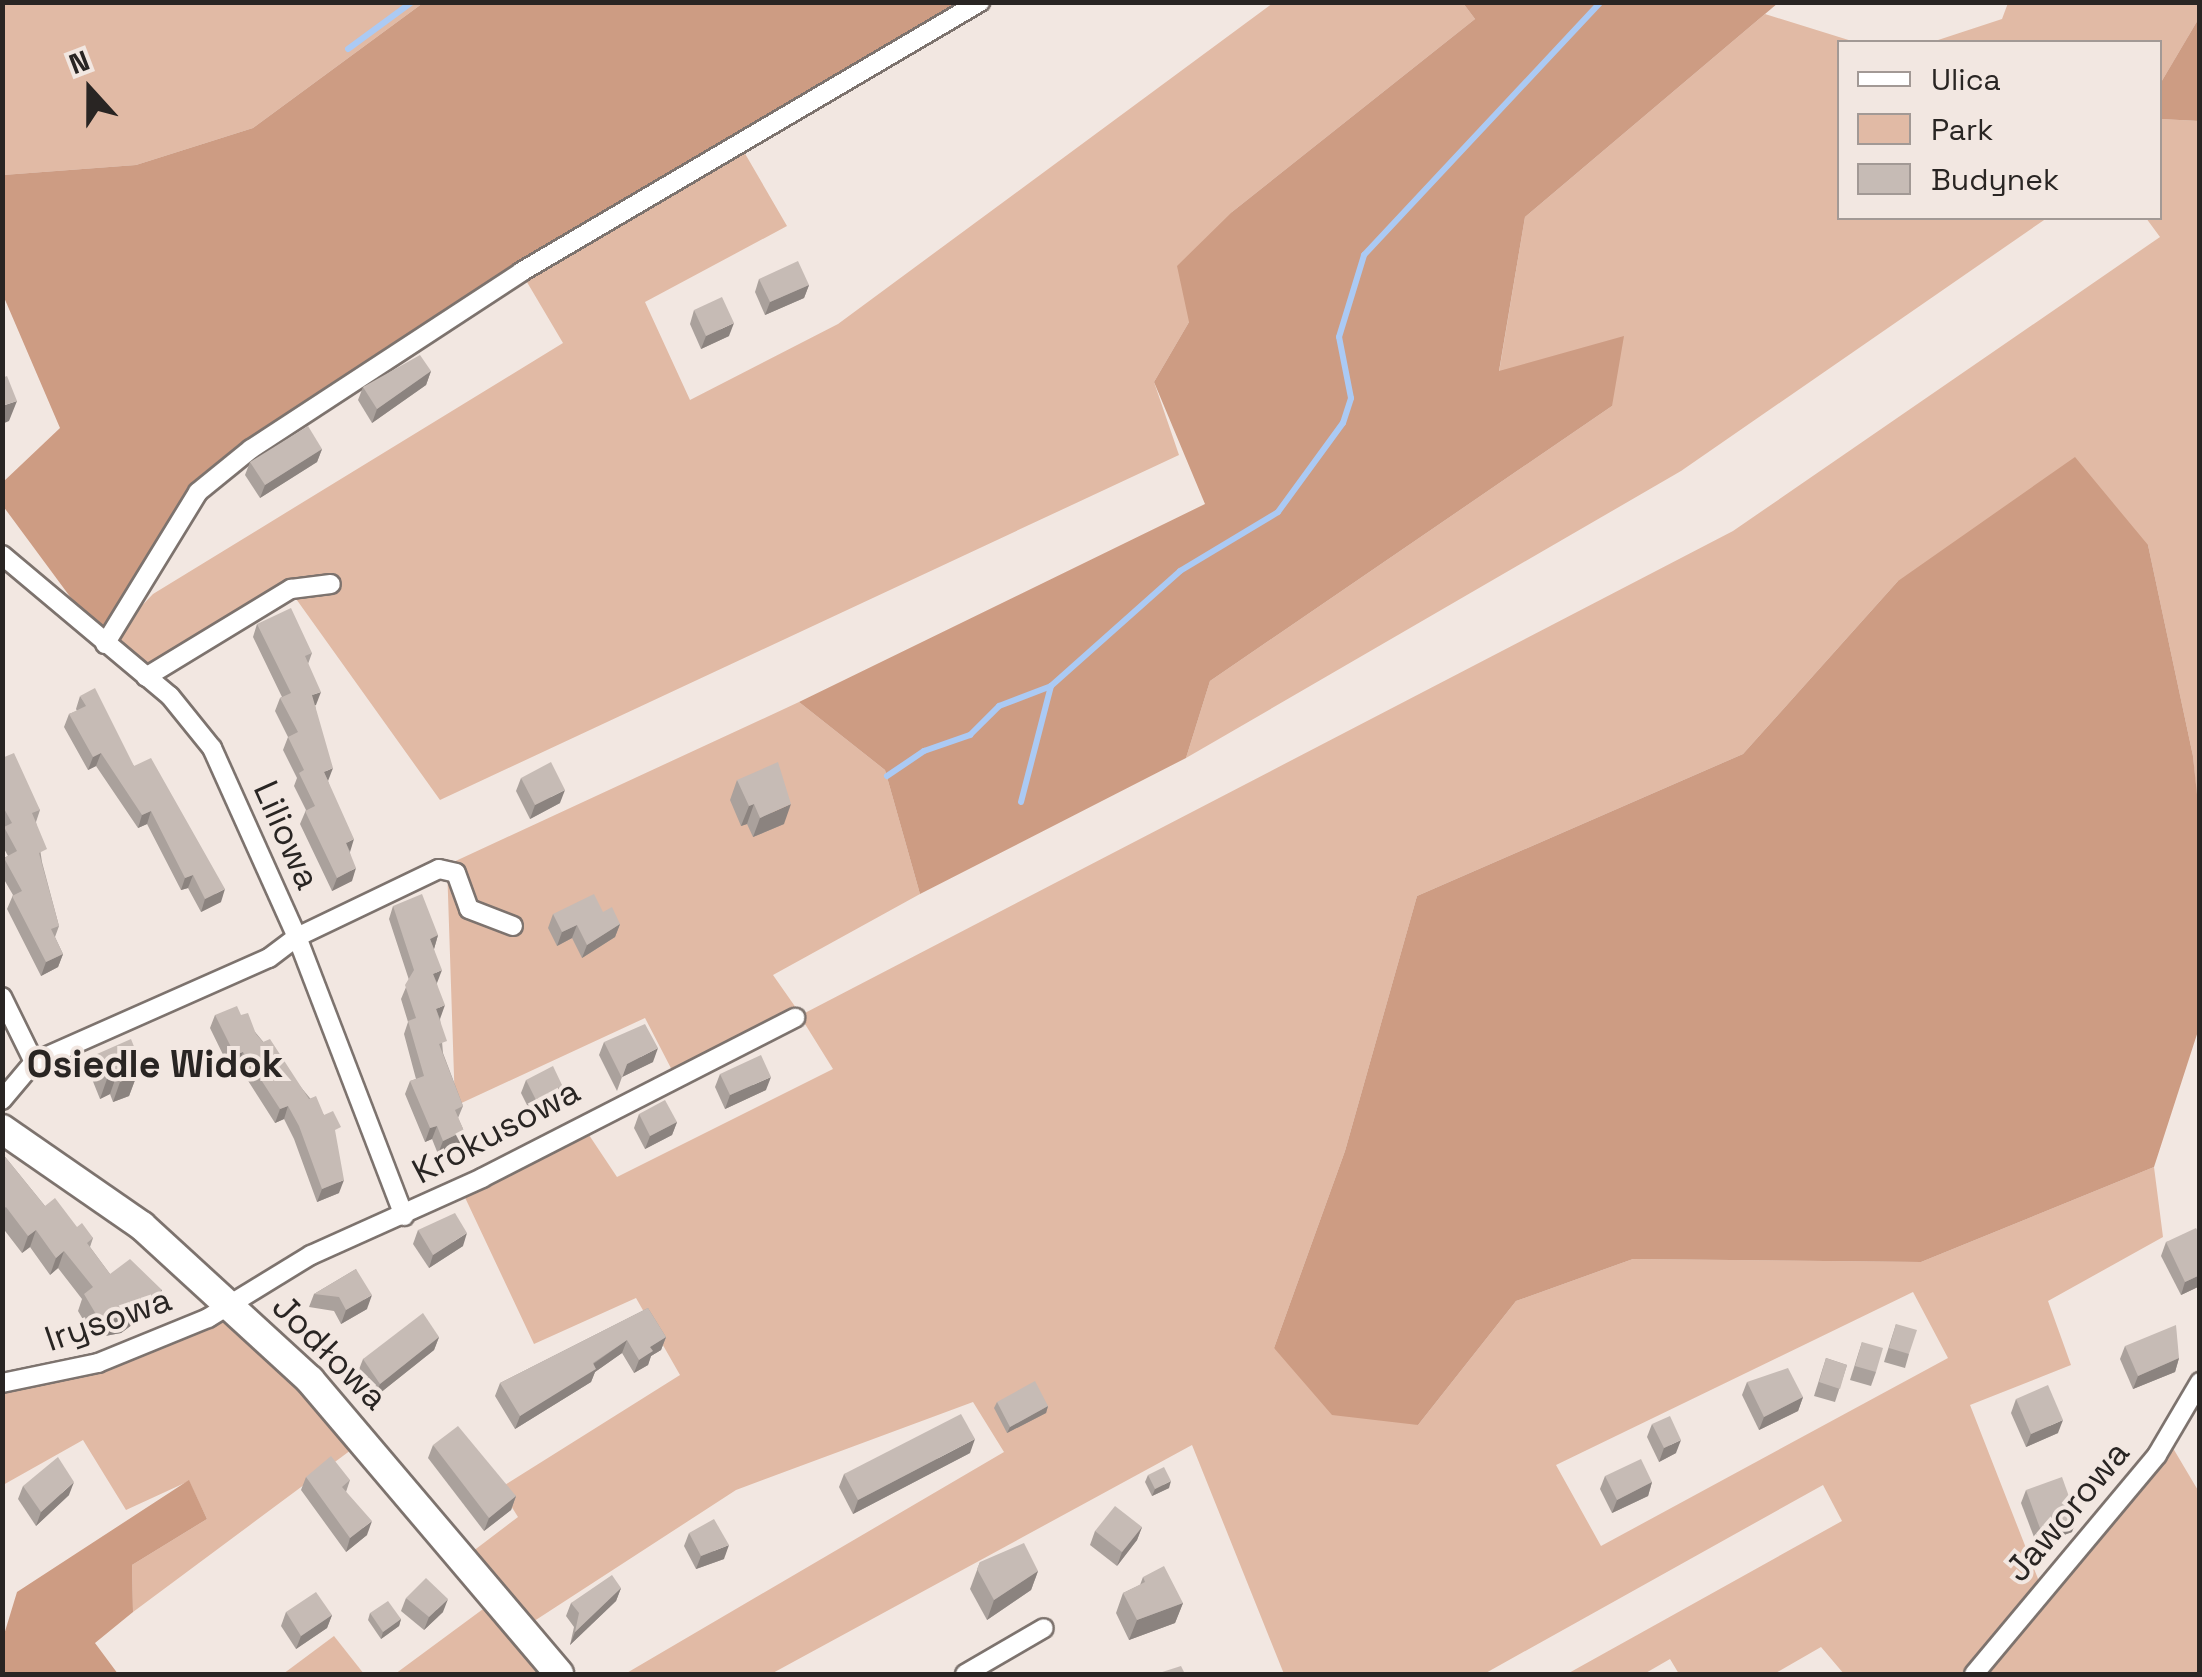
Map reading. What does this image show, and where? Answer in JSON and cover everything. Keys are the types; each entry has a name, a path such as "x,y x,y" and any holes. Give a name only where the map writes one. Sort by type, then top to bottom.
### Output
{"street":[{"path":"105,644 198,492 251,449 521,272 980,2"},
{"name":"Liliowa","path":"2,555 190,716 212,748 297,936 404,1216"},
{"path":"146,677 291,588 331,584"},
{"path":"2,1100 34,1062 269,958 297,936 451,867 470,909 514,926"},
{"path":"2,997 34,1062"},
{"name":"Krokusowa","path":"230,1306 311,1255 404,1216 795,1018"},
{"name":"Jodłowa","path":"2,1129 142,1226 345,1414 559,1674"},
{"name":"Irysowa","path":"2,1383 98,1363 230,1306"},
{"name":"Jaworowa","path":"1974,1674 2158,1454 2200,1382"},
{"path":"964,1674 1044,1628"}],"green space":[{"path":"3,3 423,3 253,128 136,165 3,175"},
{"path":"1273,3 1463,3 1475,19 1232,212 1189,322 1154,382 1179,455 440,800 294,596 154,683 105,644 153,594 563,343 521,272 740,145 787,226 645,302 690,400 838,324"},
{"path":"2008,3 2199,3 2199,18 2162,81 2162,40 1938,40 2002,19"},
{"path":"1765,14 1849,40 1837,40 1837,220 2044,220 1681,471 1186,758 1210,681 1612,406 1499,372 1525,217"},
{"path":"2162,119 2199,121 2199,823 2193,756 2148,545 1898,581 1743,754 1417,896 1345,1151 1274,1348 1418,1425 1516,1301 1633,1259 1921,1262 2154,1167 2163,1237 2048,1301 2071,1365 1970,1405 2042,1589 2167,1438 2199,1492 2199,1674 1844,1674 1821,1647 1774,1674 1679,1674 1670,1659 1644,1674 1567,1674 1842,1521 1823,1485 1484,1674 1284,1674 1192,1445 771,1674 625,1674 1004,1452 973,1402 736,1490 525,1627 559,1674 395,1674 498,1598 464,1558 518,1517 500,1488 680,1375 636,1298 534,1344 461,1189 581,1123 617,1177 833,1069 800,1016 674,1074 645,1018 455,1106 447,865 799,702 885,770 920,894 773,975 801,1015 1733,531 2160,237 2147,220 2162,220","holes":["1913,1292 1948,1358 1601,1546 1556,1465"]},
{"path":"230,1306 345,1414 351,1450 133,1612 132,1565 207,1519 189,1481 126,1510 83,1440 3,1485 2,1383 31,1379"},
{"path":"334,1636 364,1674 283,1674"}],"shaded area":[{"path":"423,3 979,3 596,228 208,482 105,644 3,506 2,483 60,428 3,295 3,175 136,165 253,128"},
{"path":"1463,3 1778,3 1525,217 1499,371 1624,336 1612,406 1210,681 1186,758 920,894 885,770 799,702 1205,504 1154,382 1189,322 1177,266 1232,212 1475,19"},
{"path":"2199,18 2199,121 2162,119 2162,81"},
{"path":"2075,457 2148,545 2193,756 2200,823 2199,1028 2154,1167 1921,1262 1633,1259 1516,1301 1418,1425 1332,1415 1274,1348 1345,1151 1417,896 1743,754 1898,581"},
{"path":"189,1480 207,1519 132,1565 133,1612 95,1643 118,1674 3,1674 3,1638 17,1592"}],"building":[{"path":"798,261 809,285 770,302 759,279"},
{"path":"722,297 734,323 706,336 694,310"},
{"path":"420,355 431,371 377,409 363,387"},
{"path":"7,376 17,401 2,406 2,378"},
{"path":"308,426 322,449 265,485 250,462"},
{"path":"291,608 312,653 305,656 321,692 312,695 333,768 324,772 354,839 346,843 356,868 337,878 305,811 315,806 288,737 298,732 280,698 291,693 257,624"},
{"path":"95,688 134,766 151,758 225,889 205,899 193,875 185,878 151,811 142,815 101,753 93,757 69,714 86,706 80,696"},
{"path":"14,753 40,810 32,813 47,849 39,853 59,926 51,929 63,954 46,962 12,896 22,891 4,858 17,851 4,827 12,823 2,805 2,758"},
{"path":"551,762 565,790 535,805 521,778"},
{"path":"778,762 791,804 760,818 754,804 749,806 737,780"},
{"path":"422,894 438,935 430,939 442,970 433,974 445,1005 436,1009 447,1041 439,1044 463,1106 455,1110 464,1131 443,1141 437,1126 430,1128 410,1081 424,1076 408,1021 416,1018 405,985 414,970 393,906"},
{"path":"594,894 603,912 612,907 620,924 587,945 577,925 562,932 553,914"},
{"path":"237,1006 241,1015 248,1013 263,1042 270,1039 309,1099 316,1096 324,1115 333,1111 341,1127 335,1130 344,1180 322,1189 288,1106 280,1109 243,1052 235,1055 215,1015"},
{"path":"645,1024 658,1048 627,1064 622,1078 604,1042"},
{"path":"131,1039 141,1064 132,1068 136,1076 120,1082 117,1074 107,1079 97,1054"},
{"path":"761,1055 771,1077 730,1095 720,1074"},
{"path":"553,1066 562,1085 538,1104 526,1080"},
{"path":"665,1100 677,1122 650,1136 639,1114"},
{"path":"2,1153 45,1206 55,1198 77,1227 82,1223 93,1238 87,1243 110,1274 130,1259 162,1290 127,1316 100,1321 84,1294 93,1287 64,1251 56,1258 36,1230 28,1236 6,1207 2,1210"},
{"path":"455,1213 467,1233 433,1255 418,1230"},
{"path":"2196,1228 2200,1235 2200,1275 2185,1282 2166,1242"},
{"path":"356,1269 372,1295 346,1310 339,1297 314,1294"},
{"path":"648,1308 666,1337 650,1347 653,1351 639,1360 627,1340 593,1363 596,1369 520,1416 500,1383"},
{"path":"423,1313 439,1337 380,1384 363,1359"},
{"path":"1896,1324 1917,1330 1909,1354 1889,1348"},
{"path":"2176,1325 2179,1358 2138,1376 2125,1346"},
{"path":"1862,1342 1883,1348 1876,1372 1855,1366"},
{"path":"1826,1358 1847,1365 1840,1389 1819,1382"},
{"path":"1788,1368 1803,1397 1764,1417 1747,1382"},
{"path":"1035,1381 1048,1406 1010,1427 997,1402"},
{"path":"2048,1385 2063,1420 2031,1434 2016,1399"},
{"path":"961,1414 975,1439 858,1500 844,1474"},
{"path":"1670,1416 1681,1440 1664,1448 1652,1424"},
{"path":"458,1426 516,1496 489,1518 433,1445"},
{"path":"331,1456 350,1480 342,1487 372,1521 350,1538 306,1477"},
{"path":"58,1457 74,1482 41,1512 23,1486"},
{"path":"1641,1459 1652,1482 1617,1500 1605,1476"},
{"path":"1164,1467 1171,1481 1155,1489 1148,1475"},
{"path":"2062,1477 2077,1519 2041,1531 2026,1490"},
{"path":"1115,1506 1142,1527 1122,1552 1095,1531"},
{"path":"714,1519 729,1545 701,1556 689,1533"},
{"path":"1024,1543 1038,1571 994,1600 977,1569 980,1562"},
{"path":"1164,1566 1183,1603 1137,1620 1123,1593"},
{"path":"612,1575 621,1588 575,1632 579,1613 571,1603"},
{"path":"426,1578 448,1599 429,1617 406,1598"},
{"path":"316,1592 332,1615 301,1636 286,1612"},
{"path":"388,1601 401,1619 383,1632 370,1613"},
{"path":"1181,1666 1185,1674 1156,1674"}],"waterway":[{"path":"348,49 412,2"},
{"path":"887,776 924,751 970,735 999,706 1051,686 1180,571 1278,512 1343,423 1351,398 1339,337 1364,255 1601,2"},
{"path":"1021,802 1051,686"}],"district":[{"name":"Osiedle Widok","path":"155,1065"}]}
